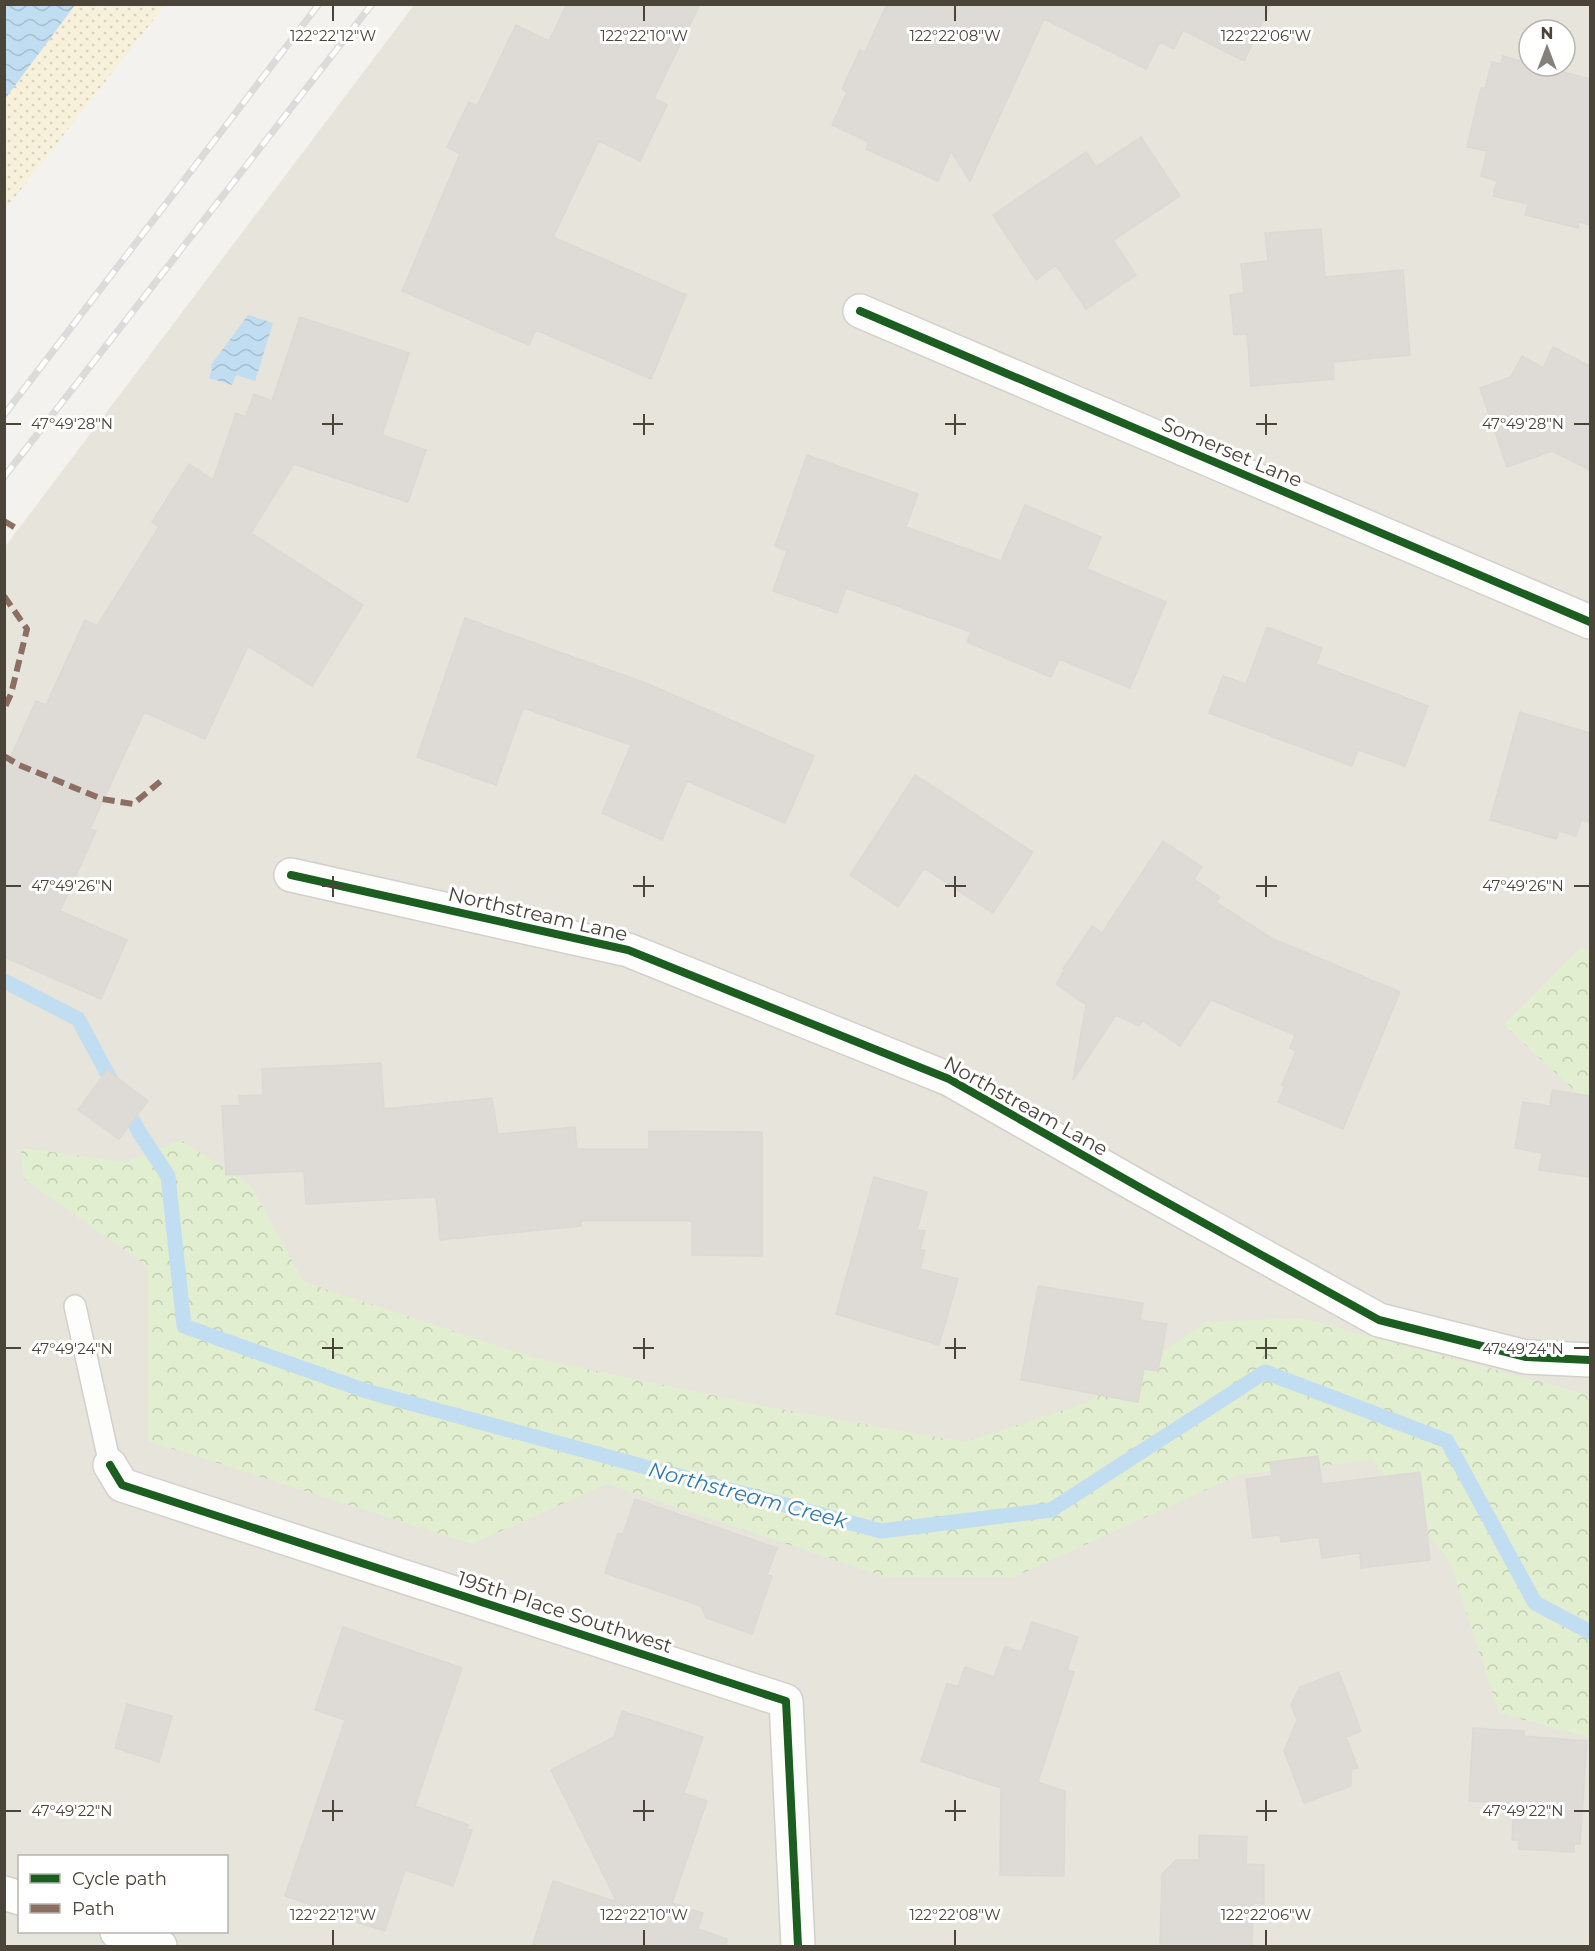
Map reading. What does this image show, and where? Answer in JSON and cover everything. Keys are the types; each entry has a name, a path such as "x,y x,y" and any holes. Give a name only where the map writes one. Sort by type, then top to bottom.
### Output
{"street":[{"name":"Somerset Lane","path":"860,311 1590,622"},
{"name":"Northstream Lane","path":"291,875 628,950 950,1079 1379,1320 1526,1357 1590,1360"},
{"name":"195th Place Southwest","path":"110,1465 122,1485 786,1701 798,1947"},
{"path":"120,1933 160,1947"}],"lane":[{"path":"75,1306 110,1465"}],"shaded area":[{"path":"414,5 1590,5 1590,1946 5,1946 4,548"}],"green space":[{"path":"1580,948 1590,950 1590,1105 1504,1025"},
{"path":"181,1140 251,1186 304,1282 535,1358 774,1408 965,1442 1088,1402 1206,1322 1302,1318 1590,1395 1590,1738 1499,1713 1450,1562 1373,1460 1239,1475 1014,1577 885,1577 607,1484 472,1544 148,1441 148,1267 23,1178 21,1148 126,1162"}],"sand":[{"path":"5,5 165,5 5,210"}],"water":[{"path":"4,5 75,5 5,99"},
{"path":"248,315 273,323 255,381 236,375 232,385 209,378 211,365"}],"building":[{"path":"567,4 700,4 654,98 667,105 640,161 599,141 553,237 686,295 651,379 536,330 529,345 402,291 460,154 447,147 469,102 477,106 516,25 549,41"},
{"path":"887,4 1271,4 1244,61 1183,30 1174,49 1160,42 1146,69 1044,19 970,181 951,151 938,181 866,149 869,142 832,125 847,92 842,89 860,50 865,52"},
{"path":"1503,56 1517,60 1517,78 1577,78 1577,76 1590,79 1590,225 1579,222 1578,228 1525,215 1528,204 1493,196 1497,181 1481,176 1487,151 1467,147 1481,88 1485,89 1492,62 1501,64"},
{"path":"1141,137 1180,196 1113,240 1136,275 1086,309 1056,265 1036,280 993,215 1086,152 1096,167"},
{"path":"1321,229 1325,277 1403,270 1410,355 1333,362 1334,379 1251,386 1247,334 1234,335 1230,295 1244,293 1241,264 1268,261 1265,233"},
{"path":"300,317 409,353 382,435 426,450 408,502 294,464 251,533 363,605 312,686 248,646 205,739 144,712 90,829 96,831 60,911 127,940 101,999 4,957 4,772 36,701 46,705 85,620 97,626 159,527 152,522 189,464 213,480 236,413 246,417 254,394 272,401"},
{"path":"1553,347 1590,366 1590,470 1552,451 1507,467 1480,388 1511,377 1522,356 1543,368"},
{"path":"807,455 918,494 906,527 1001,561 1025,505 1101,537 1087,569 1166,602 1130,688 1059,659 1051,677 967,642 971,632 846,588 837,613 773,591 787,551 775,546"},
{"path":"465,618 648,684 814,756 785,823 687,781 662,840 602,813 631,745 523,708 496,785 417,757"},
{"path":"1267,627 1322,648 1316,664 1428,706 1405,766 1358,750 1352,766 1209,713 1223,676 1246,684"},
{"path":"1520,712 1590,733 1590,822 1581,820 1576,836 1559,831 1556,839 1490,820"},
{"path":"915,775 1033,852 993,913 924,868 898,907 850,875"},
{"path":"1163,841 1202,867 1194,879 1220,897 1216,902 1271,938 1400,992 1343,1129 1278,1102 1285,1086 1282,1085 1296,1051 1290,1048 1295,1035 1211,1000 1180,1046 1143,1021 1139,1026 1116,1015 1073,1080 1086,1005 1056,984 1065,970 1063,969 1092,926 1102,933"},
{"path":"381,1063 384,1109 492,1098 498,1134 575,1127 577,1149 649,1149 649,1131 762,1132 762,1256 692,1255 692,1221 581,1221 581,1226 440,1240 436,1197 306,1204 304,1171 226,1175 222,1106 240,1105 239,1096 263,1095 262,1069"},
{"path":"107,1070 148,1101 119,1139 78,1110"},
{"path":"1552,1090 1590,1096 1590,1177 1539,1170 1542,1153 1515,1148 1523,1102 1550,1106"},
{"path":"874,1177 927,1192 917,1230 925,1231 920,1249 925,1251 920,1269 958,1279 939,1345 836,1314"},
{"path":"1038,1286 1143,1303 1140,1320 1167,1324 1158,1371 1144,1369 1138,1402 1021,1380"},
{"path":"1318,1456 1322,1484 1420,1472 1430,1560 1361,1568 1360,1553 1322,1558 1319,1537 1281,1542 1280,1535 1253,1538 1246,1479 1272,1476 1270,1462"},
{"path":"635,1499 777,1548 767,1575 772,1576 752,1634 706,1618 701,1606 605,1573 618,1533 623,1534"},
{"path":"1032,1622 1078,1637 1067,1670 1074,1672 1038,1782 1065,1791 1064,1876 1000,1875 1001,1788 921,1761 947,1683 958,1687 965,1667 994,1677 1005,1647 1022,1652"},
{"path":"343,1627 462,1668 415,1806 468,1825 466,1829 472,1830 453,1886 405,1870 385,1931 317,1910 317,1907 285,1896 345,1720 315,1710"},
{"path":"1339,1672 1361,1731 1346,1737 1358,1768 1351,1770 1351,1786 1304,1803 1284,1751 1297,1720 1291,1705 1300,1687"},
{"path":"127,1704 172,1716 159,1762 115,1748"},
{"path":"622,1711 703,1737 684,1793 707,1801 672,1903 703,1913 698,1929 727,1939 726,1947 532,1947 553,1881 617,1902 551,1770 614,1737"},
{"path":"1473,1728 1524,1731 1524,1736 1587,1741 1580,1844 1574,1844 1574,1852 1519,1849 1519,1840 1512,1840 1514,1803 1469,1801"},
{"path":"1199,1835 1247,1837 1246,1864 1264,1865 1264,1904 1253,1903 1252,1947 1160,1947 1162,1874 1176,1860 1199,1860"}],"waterway":[{"name":"Northstream Creek","path":"4,981 78,1019 139,1132 168,1176 184,1326 366,1391 881,1531 1051,1510 1265,1372 1447,1441 1535,1603 1590,1632"}],"railway":[{"path":"4,415 319,4"},
{"path":"4,477 372,4"}],"marked path":[{"path":"4,521 16,528"},
{"path":"4,596 27,629 11,694 4,709"},
{"path":"4,756 19,765 102,799 133,804 161,781"}],"cycle path":[{"path":"860,311 1590,622"},
{"path":"291,875 628,950 949,1079 1379,1320 1526,1357 1590,1360"},
{"path":"110,1465 122,1485 786,1701 798,1946"}]}
